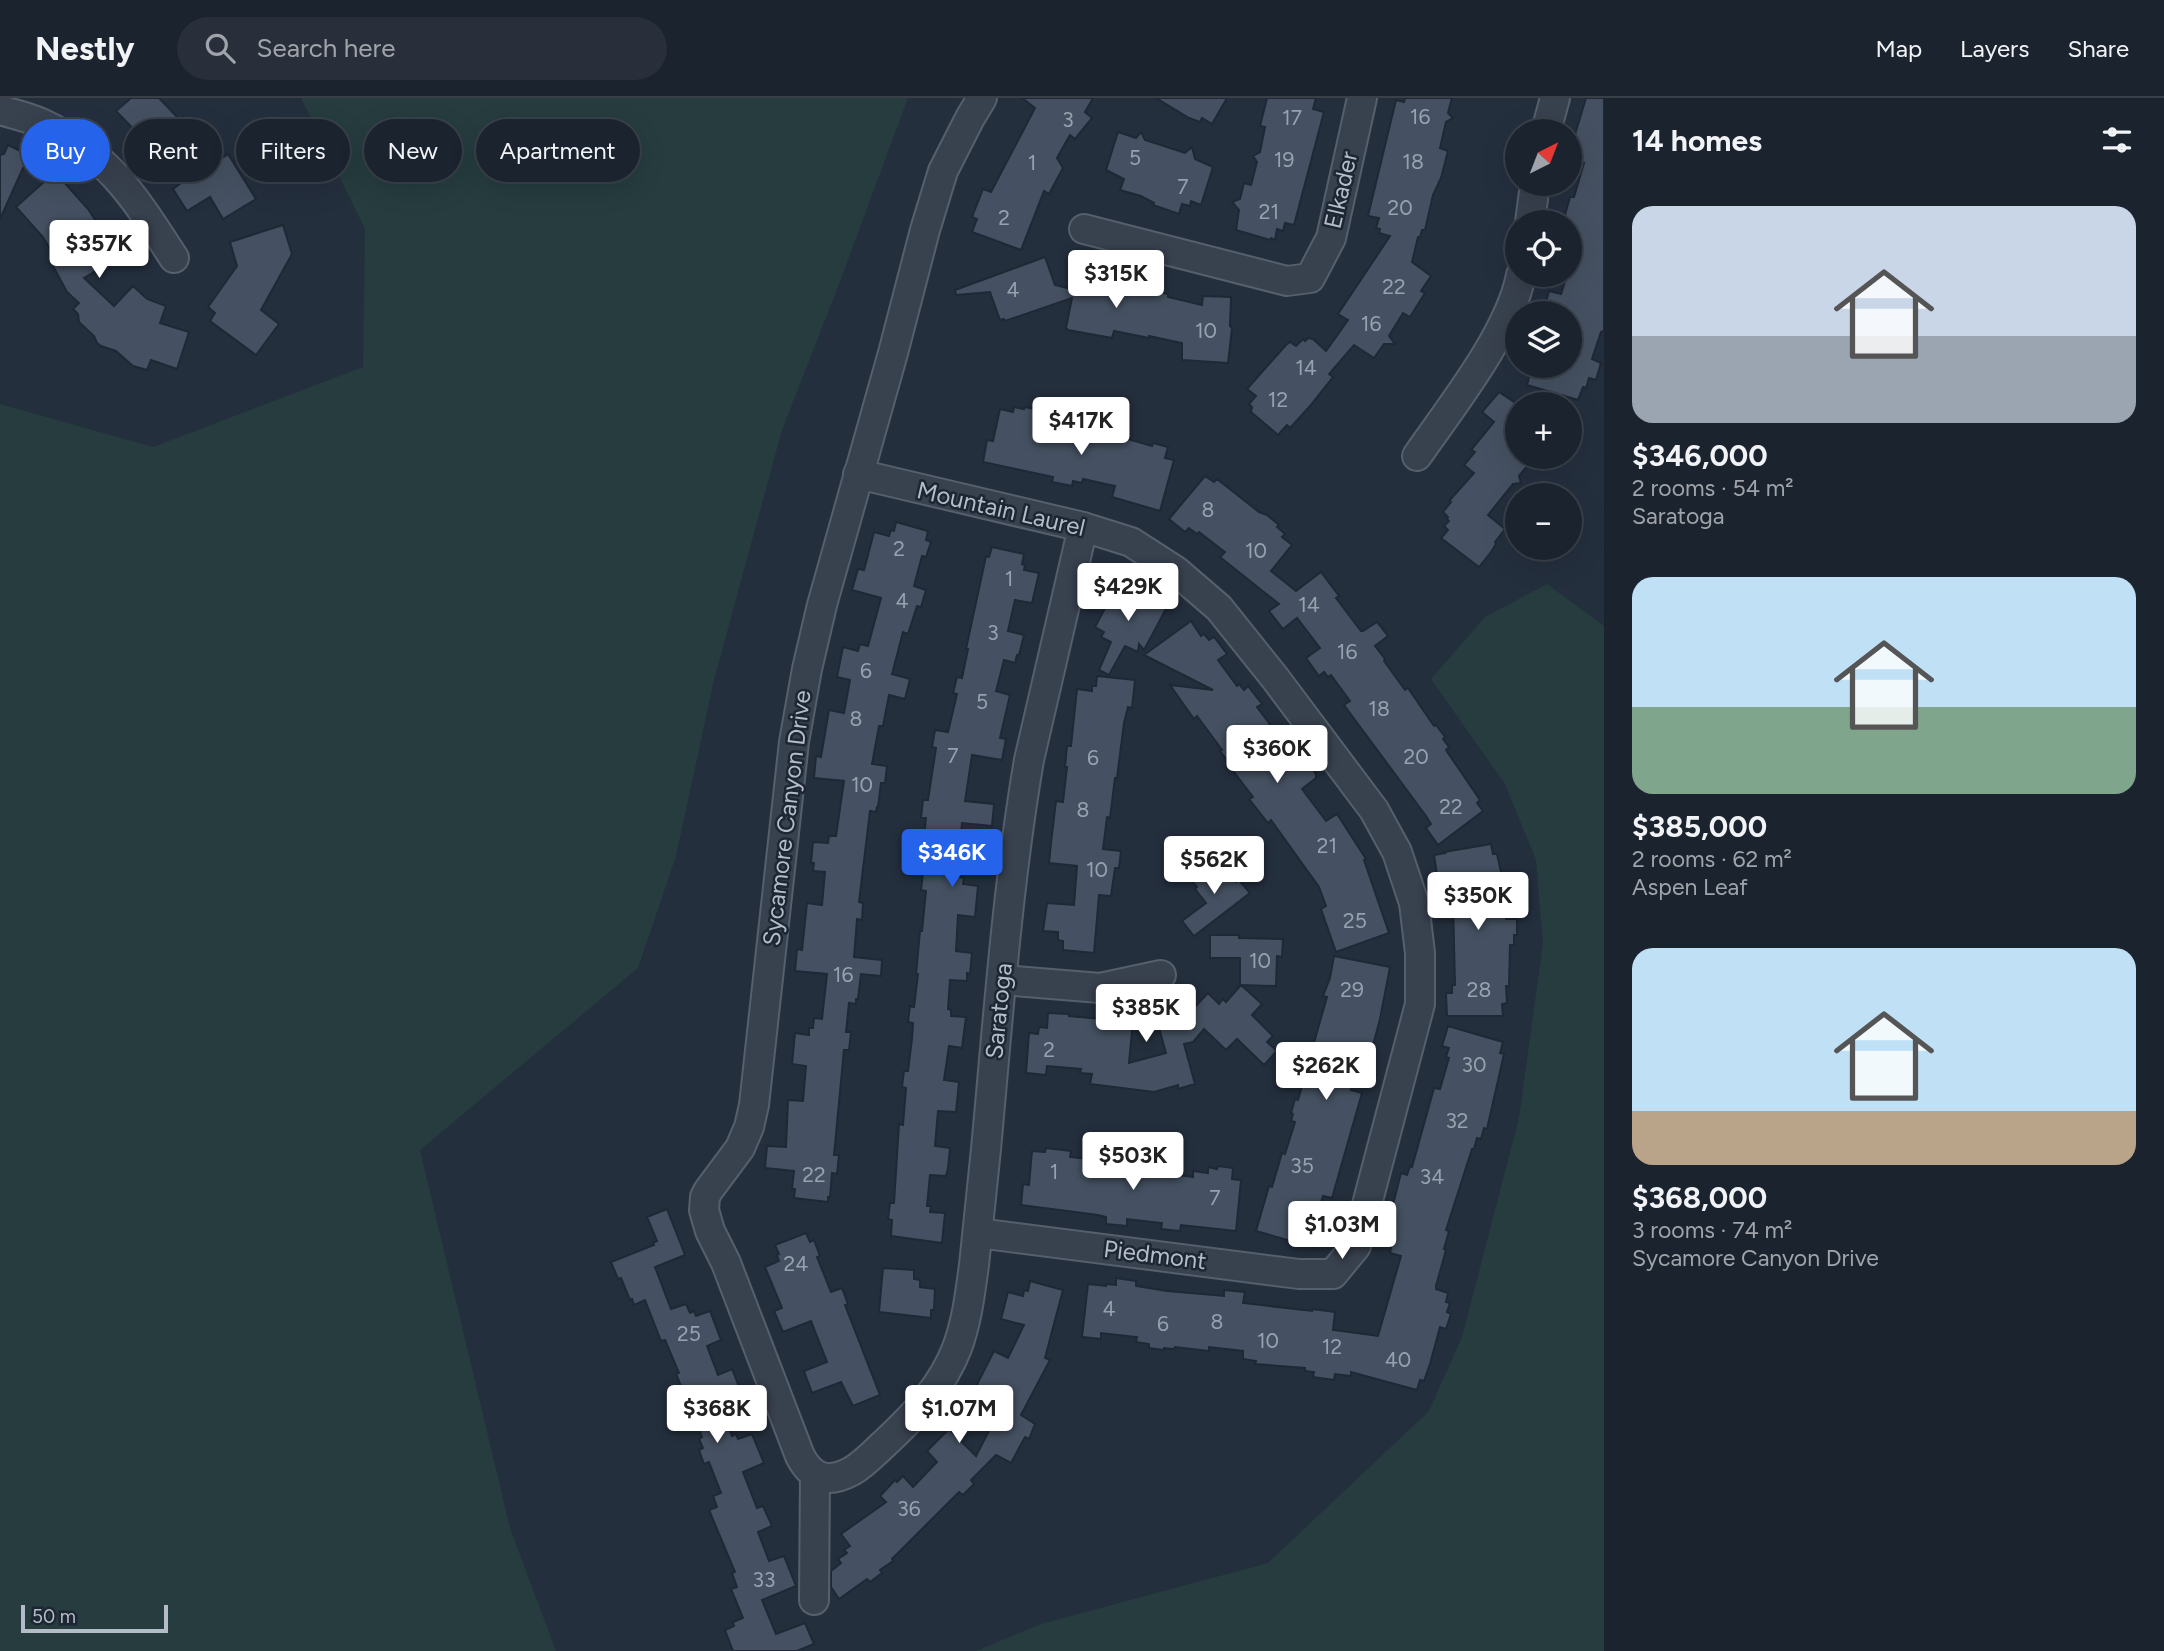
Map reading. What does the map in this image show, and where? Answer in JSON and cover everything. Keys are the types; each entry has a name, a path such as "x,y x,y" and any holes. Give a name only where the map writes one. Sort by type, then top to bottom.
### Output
{"street":[{"name":"Sycamore Canyon Drive","path":"815,1476 800,1456 726,1263 710,1231 704,1203 708,1191 740,1148 754,1105 794,742 822,605 943,171 982,98"},
{"name":"Elkader","path":"1084,229 1287,281 1311,278 1331,238 1362,98"},
{"path":"1549,119 1555,98"},
{"path":"0,110 38,121 77,141 110,168 141,207 174,258"},
{"path":"1417,456 1468,382 1502,325 1516,287"},
{"name":"Mountain Laurel","path":"858,474 1083,527 1131,542 1176,571 1219,608 1374,810 1397,852 1413,903 1420,953 1420,1004 1356,1246 1333,1274"},
{"name":"Saratoga","path":"815,1476 833,1477 852,1471 863,1464 919,1410 940,1381 956,1351 968,1312 1017,842 1030,760 1083,527"},
{"path":"1002,980 1100,988 1161,975"},
{"name":"Piedmont","path":"978,1233 1299,1274 1333,1274"},
{"path":"814,1600 815,1476"}],"green space":[{"path":"301,98 908,98 782,430 714,680 676,856 638,968 420,1150 510,1528 556,1651 0,1651 0,404 153,447 363,367 365,229 342,182 350,182 350,119 311,119"},
{"path":"1547,584 1604,626 1604,1651 976,1651 1041,1624 1268,1563 1429,1411 1462,1337 1519,1118 1543,943 1536,860 1505,784 1431,679 1485,617"}],"building":[{"path":"131,98 159,98 179,119 124,119 116,111"},
{"path":"1022,98 1093,98 1085,112 1092,118 1075,139 1070,135 1057,158 1063,168 1049,194 1044,191 1021,250 972,232 977,219 972,217 983,189 991,192 1035,108"},
{"path":"1156,98 1227,98 1212,124 1202,118 1200,122 1189,118"},
{"path":"1267,98 1316,98 1313,109 1324,112 1294,225 1285,223 1283,231 1277,229 1275,240 1236,230 1239,210 1232,202 1240,199 1244,183 1251,185 1257,162 1253,156 1260,152 1265,127 1260,126"},
{"path":"1405,98 1452,98 1448,113 1453,118 1446,122 1440,148 1448,151 1433,195 1425,230 1422,230 1418,237 1412,262 1431,276 1421,291 1425,293 1410,317 1403,313 1389,336 1395,344 1384,344 1374,358 1354,345 1329,374 1333,377 1310,406 1290,428 1287,425 1278,435 1251,412 1252,407 1249,404 1256,396 1247,389 1290,342 1296,346 1303,339 1313,339 1326,351 1348,320 1338,314 1390,236 1379,233 1380,229 1376,228 1379,218 1368,216 1396,100 1404,102"},
{"path":"1586,98 1604,98 1604,331 1601,332 1592,359 1601,363 1596,380 1589,378 1586,388 1583,387 1581,392 1551,392 1527,385 1529,378 1582,378 1582,301 1546,301 1549,291 1561,294 1563,287 1582,287 1582,210 1566,210 1570,197 1582,196 1584,163 1582,119 1580,119"},
{"path":"1118,132 1136,138 1141,132 1145,140 1185,153 1192,147 1195,159 1213,167 1201,205 1191,201 1190,206 1182,204 1179,214 1153,205 1154,203 1141,196 1120,190 1124,179 1106,170"},
{"path":"8,145 21,151 21,173 0,219 0,155 4,154"},
{"path":"228,154 236,167 236,182 245,182 256,199 223,219 210,197 187,211 173,189 181,183 222,182 222,158"},
{"path":"44,182 64,182 88,209 111,244 118,243 120,262 110,263 84,278 114,306 133,286 147,299 166,306 160,323 189,332 177,369 151,360 147,370 133,366 116,351 97,343 94,336 79,322 78,314 73,309 79,303 67,292 53,266 55,258 43,237 16,207"},
{"path":"283,225 292,254 261,310 279,324 256,355 210,321 215,313 208,307 237,266 230,242"},
{"path":"1045,257 1055,285 1083,292 1084,289 1093,291 1096,281 1129,289 1133,276 1160,285 1159,292 1168,294 1168,297 1202,305 1203,296 1231,297 1232,328 1228,363 1182,360 1182,343 1149,336 1114,331 1112,338 1068,330 1066,328 1072,298 1005,321 1000,320 990,292 956,295 955,290"},
{"path":"1499,392 1505,396 1505,469 1525,469 1519,476 1521,483 1505,483 1505,494 1488,515 1505,529 1479,567 1441,538 1448,530 1444,526 1449,521 1443,512 1451,502 1449,501 1474,473 1464,465 1475,452 1471,450 1494,422 1482,412"},
{"path":"1014,407 1040,410 1038,421 1073,429 1074,425 1093,428 1152,446 1153,443 1168,447 1165,458 1174,460 1160,511 1112,497 1115,486 1083,479 1082,483 1073,481 1072,486 1052,482 1053,477 983,462 987,440 993,441 1000,409 1013,412"},
{"path":"1205,476 1214,482 1217,479 1279,525 1277,527 1285,534 1282,537 1292,545 1271,571 1296,591 1321,572 1339,596 1336,598 1361,631 1377,622 1388,636 1375,646 1405,690 1408,688 1434,726 1436,725 1445,737 1443,739 1449,747 1446,750 1480,800 1477,803 1483,811 1438,845 1426,828 1431,824 1426,816 1344,705 1350,701 1331,675 1328,677 1324,672 1319,676 1306,658 1320,648 1297,618 1283,629 1269,611 1279,604 1220,557 1225,552 1199,532 1197,534 1189,528 1185,532 1169,519"},
{"path":"896,522 928,531 926,540 931,542 926,557 922,556 914,586 926,590 921,607 917,606 908,634 903,632 892,674 910,679 905,699 889,695 883,726 879,726 872,764 887,766 885,783 881,783 878,807 876,812 870,811 859,902 863,903 862,920 857,919 854,957 882,960 881,976 861,974 856,1004 849,1003 846,1032 851,1032 849,1050 844,1050 834,1155 839,1155 837,1174 832,1173 830,1197 828,1202 794,1198 794,1171 765,1168 767,1146 786,1147 788,1100 803,1101 806,1066 792,1064 795,1033 809,1035 814,1018 822,1019 827,974 795,971 797,949 802,950 807,903 822,905 825,872 813,871 813,842 828,843 829,836 836,836 844,781 814,778 816,756 821,757 829,710 844,713 850,680 837,677 843,647 858,651 860,644 868,646 881,598 852,590 858,569 864,570 874,532 889,536 891,530 894,531"},
{"path":"992,547 1024,554 1024,570 1039,573 1032,603 1015,600 1008,631 1024,635 1015,663 1004,660 996,691 1010,695 1000,738 1006,739 1002,760 972,755 965,801 994,804 992,826 962,823 958,867 961,868 960,877 964,878 963,884 978,886 975,917 958,915 956,951 972,953 970,974 967,973 967,981 950,980 948,1009 951,1010 951,1016 966,1017 962,1048 949,1046 944,1080 959,1082 956,1112 938,1111 935,1146 950,1148 948,1168 946,1176 930,1175 927,1206 931,1206 930,1212 945,1213 942,1243 891,1236 892,1220 888,1219 890,1203 894,1203 899,1124 903,1125 906,1088 902,1087 904,1071 908,1071 912,1039 913,1023 908,1022 910,1006 914,1007 926,891 921,890 926,848 923,848 926,818 921,818 923,800 928,800 936,748 932,747 935,730 948,732 957,694 953,693 957,677 962,678 986,556 989,557"},
{"path":"1119,582 1167,607 1144,650 1139,644 1138,652 1125,646 1109,675 1099,670 1111,642 1101,637 1104,632 1095,627"},
{"path":"1191,621 1201,636 1204,634 1209,640 1214,637 1227,654 1218,660 1237,686 1239,684 1244,690 1248,686 1262,704 1257,707 1278,735 1299,762 1302,759 1306,761 1316,774 1316,778 1302,789 1326,821 1337,814 1366,859 1364,860 1389,933 1336,952 1321,909 1326,906 1319,887 1271,820 1268,823 1249,799 1253,797 1226,762 1220,751 1222,750 1197,716 1194,719 1170,685 1213,690 1144,655"},
{"path":"1097,676 1135,680 1132,708 1128,707 1124,723 1117,778 1110,818 1107,817 1103,849 1121,851 1119,868 1115,868 1111,896 1099,895 1094,953 1063,950 1063,941 1058,940 1058,932 1043,931 1047,903 1074,905 1077,866 1049,863 1051,843 1056,801 1063,802 1067,746 1071,746 1077,689 1092,691 1092,686 1096,686"},
{"path":"1491,844 1493,854 1497,854 1506,897 1506,919 1517,919 1517,935 1514,935 1514,945 1510,945 1507,1003 1502,1004 1503,1016 1447,1016 1446,993 1452,993 1452,985 1455,985 1453,901 1450,883 1446,884 1445,874 1437,875 1434,855"},
{"path":"1217,860 1236,882 1239,880 1250,893 1194,936 1182,921 1206,903 1191,880"},
{"path":"1210,935 1283,939 1282,957 1277,956 1276,986 1240,985 1240,958 1210,958"},
{"path":"1334,956 1390,967 1371,1053 1366,1052 1363,1061 1360,1060 1351,1090 1362,1093 1332,1198 1323,1196 1314,1227 1320,1229 1315,1248 1256,1231 1269,1186 1272,1187 1295,1122 1291,1121 1291,1113 1295,1099 1298,1100 1308,1065 1304,1063 1309,1045 1313,1046 1327,997 1323,996"},
{"path":"1241,985 1262,1004 1252,1015 1273,1036 1267,1042 1277,1051 1264,1065 1237,1039 1226,1050 1204,1029 1193,1042 1184,1044 1195,1084 1178,1089 1178,1085 1154,1092 1090,1084 1092,1074 1080,1073 1081,1069 1047,1066 1046,1075 1026,1073 1029,1033 1038,1034 1039,1027 1047,1028 1048,1013 1133,1021 1129,1063 1166,1053 1157,1021 1189,1013 1208,993 1219,1004 1223,999 1226,1002"},
{"path":"1448,1026 1503,1042 1500,1053 1504,1054 1487,1129 1484,1128 1481,1139 1477,1138 1472,1149 1446,1230 1449,1231 1444,1249 1446,1250 1436,1289 1448,1293 1446,1302 1450,1303 1447,1312 1451,1314 1446,1329 1440,1327 1424,1381 1420,1380 1417,1390 1351,1372 1351,1376 1335,1374 1334,1380 1313,1377 1314,1372 1305,1371 1305,1368 1255,1364 1256,1361 1243,1359 1243,1351 1209,1347 1209,1351 1175,1347 1164,1350 1149,1348 1149,1344 1136,1342 1137,1337 1101,1333 1101,1339 1082,1337 1088,1284 1116,1285 1116,1278 1136,1281 1136,1286 1167,1291 1224,1296 1224,1290 1245,1292 1243,1303 1335,1312 1333,1330 1378,1336 1401,1256 1390,1253 1395,1226 1388,1224 1401,1173 1407,1175 1410,1166 1412,1167 1434,1088 1440,1089 1449,1058 1446,1057 1449,1048 1442,1046"},
{"path":"1046,1148 1071,1151 1070,1157 1158,1167 1157,1172 1193,1177 1193,1171 1208,1173 1208,1167 1233,1168 1232,1179 1241,1180 1236,1231 1181,1225 1180,1231 1161,1229 1162,1223 1127,1219 1127,1226 1106,1224 1106,1217 1098,1215 1021,1205 1023,1184 1029,1185 1032,1151 1045,1152"},
{"path":"667,1209 685,1255 655,1267 671,1309 686,1304 690,1313 694,1311 696,1316 710,1311 721,1340 707,1346 718,1375 732,1369 740,1389 741,1398 721,1406 732,1436 736,1434 738,1439 752,1434 764,1463 743,1472 757,1508 763,1506 772,1526 758,1532 769,1561 784,1556 796,1586 762,1600 776,1634 805,1623 814,1644 797,1651 733,1651 725,1630 734,1626 733,1622 743,1618 731,1589 737,1587 732,1573 735,1572 709,1510 717,1507 713,1496 721,1493 709,1462 704,1464 699,1450 703,1448 699,1439 702,1437 665,1340 661,1341 645,1300 634,1305 611,1262 654,1245 657,1241 647,1217"},
{"path":"806,1233 810,1242 814,1240 820,1256 817,1257 831,1292 842,1288 848,1304 845,1305 880,1395 853,1406 841,1382 812,1393 804,1371 827,1362 811,1321 783,1332 774,1311 782,1308 765,1267 779,1261 775,1245"},
{"path":"883,1268 914,1270 914,1279 920,1280 920,1287 935,1289 931,1318 879,1312"},
{"path":"1030,1281 1063,1290 1045,1358 1050,1360 1021,1415 1035,1424 1029,1439 1025,1437 1011,1463 996,1455 971,1480 974,1484 963,1495 959,1492 892,1559 893,1561 880,1570 882,1573 870,1582 867,1579 839,1599 831,1587 831,1571 841,1563 838,1559 847,1553 844,1550 850,1546 841,1534 886,1502 880,1496 895,1480 897,1482 903,1476 913,1487 937,1462 927,1451 949,1429 976,1456 993,1423 965,1408 994,1351 1008,1358 1024,1325 1001,1319 1008,1292 1023,1296 1024,1290 1028,1291"}]}
